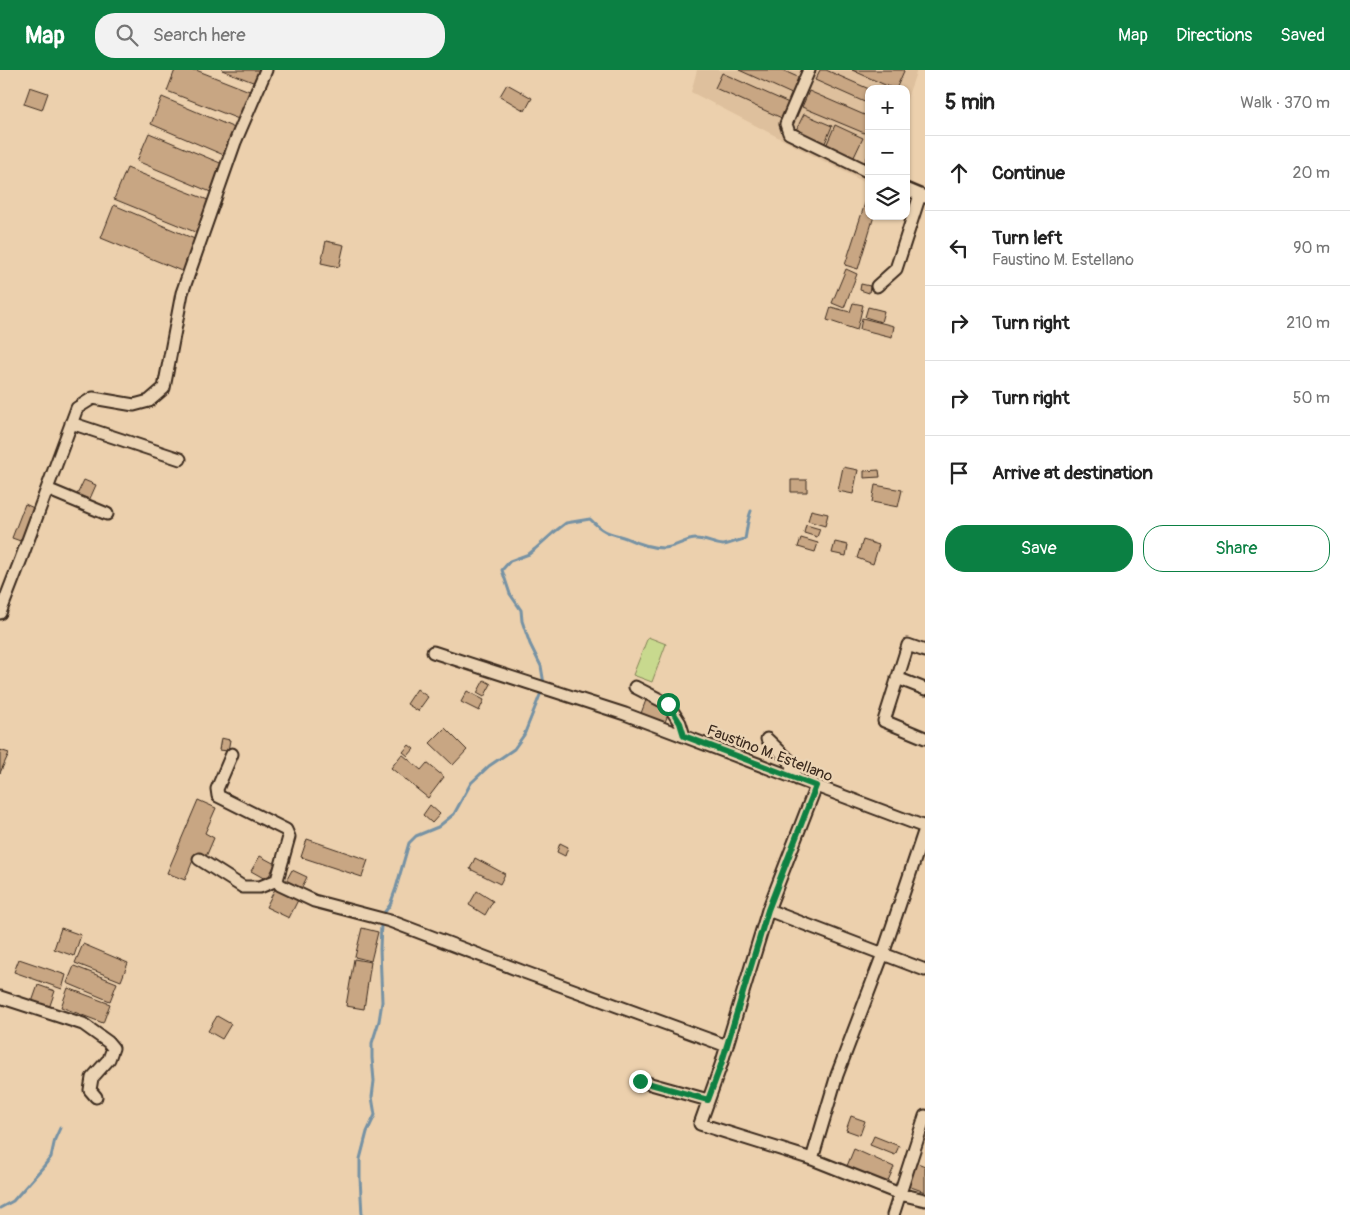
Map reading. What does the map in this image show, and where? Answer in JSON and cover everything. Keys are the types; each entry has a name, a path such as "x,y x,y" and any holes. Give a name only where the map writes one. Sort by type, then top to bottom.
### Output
{"street":[{"path":"0,613 77,408 93,398 134,405 149,401 164,388 182,293 235,142 266,70"},
{"path":"809,70 786,124 789,132 865,170"},
{"path":"876,286 896,270 922,196 910,191"},
{"path":"71,423 180,459"},
{"path":"47,489 107,514"},
{"path":"925,651 908,645 884,721 925,738"},
{"name":"Faustino M. Estellano","path":"433,652 625,714 925,828"},
{"path":"897,678 925,689"},
{"path":"635,687 668,704 680,723 684,736"},
{"path":"767,739 789,760 796,779"},
{"path":"232,754 217,790 218,796 286,830 289,836 277,880 280,885 314,901 390,921 727,1046"},
{"path":"816,786 768,910 727,1046 700,1124 812,1159 900,1194 925,1200"},
{"path":"812,1159 837,1075 883,954 925,828"},
{"path":"199,859 243,887 260,887 277,880"},
{"path":"768,910 925,970"},
{"path":"0,997 84,1024 108,1042 112,1048 109,1059 92,1078 90,1090 96,1097"},
{"path":"640,1081 708,1100"},
{"path":"893,1215 925,1116"}],"shaded area":[{"path":"697,70 917,70 910,90 910,85 865,85 865,182 691,92"}],"green space":[{"path":"648,637 666,644 652,682 633,675"}],"building":[{"path":"175,70 196,70 252,92 241,120 167,91"},
{"path":"222,70 263,70 258,84"},
{"path":"739,70 782,70 802,79 794,95"},
{"path":"820,70 826,70 865,87 865,102 815,80"},
{"path":"852,70 904,71 898,85 885,85"},
{"path":"722,73 791,104 784,119 715,88"},
{"path":"507,84 532,98 525,111 500,96"},
{"path":"30,87 48,93 42,110 24,104"},
{"path":"809,91 865,115 865,133 802,107"},
{"path":"162,97 237,129 226,156 151,124"},
{"path":"804,114 832,126 825,143 796,130"},
{"path":"835,125 863,138 853,159 826,146"},
{"path":"149,133 225,165 213,193 137,161"},
{"path":"127,168 213,202 200,234 114,199"},
{"path":"865,203 865,220 873,220 858,269 845,265"},
{"path":"114,205 197,240 184,272 101,238"},
{"path":"326,241 344,245 339,267 321,263"},
{"path":"846,269 857,274 844,308 832,303"},
{"path":"861,284 870,286 869,293 860,290"},
{"path":"853,303 863,305 857,330 827,320 831,307 850,312"},
{"path":"868,307 884,311 881,322 865,317"},
{"path":"862,318 894,326 892,337 860,329"},
{"path":"843,467 858,470 853,494 838,491"},
{"path":"879,470 880,477 864,478 864,471"},
{"path":"84,480 96,485 88,503 76,497"},
{"path":"791,480 807,480 807,492 791,492"},
{"path":"875,485 902,490 898,507 872,502"},
{"path":"25,504 38,510 26,543 12,538"},
{"path":"811,510 828,514 825,526 808,521"},
{"path":"806,525 820,529 817,537 804,533"},
{"path":"801,538 818,543 815,552 798,547"},
{"path":"863,540 879,545 873,564 857,558"},
{"path":"835,542 848,545 846,556 832,553"},
{"path":"484,680 491,684 484,697 477,693"},
{"path":"417,689 428,697 418,711 407,704"},
{"path":"467,691 484,700 479,711 461,702"},
{"path":"646,700 670,709 664,725 640,716"},
{"path":"445,728 467,750 453,765 430,743"},
{"path":"221,738 230,740 228,751 219,750"},
{"path":"409,745 414,749 408,756 403,752"},
{"path":"0,750 9,753 0,773"},
{"path":"402,754 421,770 427,763 444,777 428,798 391,768"},
{"path":"198,800 216,808 205,833 214,838 205,859 195,855 185,880 167,873"},
{"path":"430,805 440,814 432,823 423,815"},
{"path":"307,839 368,860 362,877 301,857"},
{"path":"560,843 568,847 565,856 557,852"},
{"path":"260,856 275,864 267,880 251,871"},
{"path":"475,858 505,874 500,884 470,869"},
{"path":"292,870 307,877 300,891 285,883"},
{"path":"275,889 298,900 289,918 266,907"},
{"path":"477,891 493,901 485,915 469,905"},
{"path":"61,928 81,935 74,956 54,949"},
{"path":"362,928 378,932 371,961 355,957"},
{"path":"83,944 128,963 121,981 75,963"},
{"path":"19,959 66,975 62,989 14,972"},
{"path":"354,959 371,962 364,1009 346,1006"},
{"path":"74,966 117,983 110,1001 67,983"},
{"path":"38,985 55,991 48,1011 31,1005"},
{"path":"68,988 110,1004 103,1023 61,1007"},
{"path":"217,1016 231,1024 222,1039 208,1031"},
{"path":"851,1116 865,1121 860,1135 846,1130"},
{"path":"874,1136 899,1146 895,1155 870,1145"},
{"path":"854,1149 894,1167 887,1183 847,1166"},
{"path":"915,1162 925,1166 925,1192 908,1186"}],"waterway":[{"path":"544,684 541,666 530,644 522,621 521,610 510,594 502,570 510,561 529,554 566,523 590,519 608,532 654,547 667,548 696,539 725,545 745,539 751,511"},
{"path":"384,913 390,905 409,843 416,836 438,827 454,814 471,783 489,766 514,749 524,735 542,690"},
{"path":"362,1215 360,1159 367,1132 375,1115 372,1097 374,1081 372,1043 379,1021 382,1002 381,924"},
{"path":"0,1208 13,1201 51,1157 55,1139 60,1128"}],"route":[{"path":"640,1081 708,1100 721,1065 768,910 816,786 684,736 680,723 668,704"}]}
